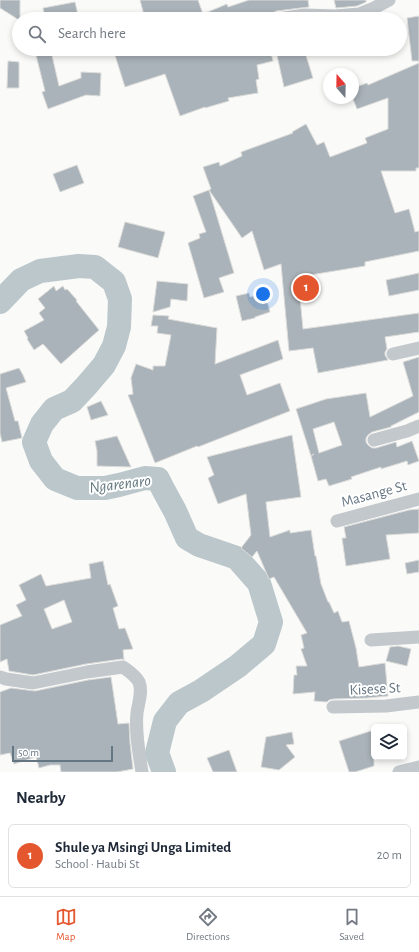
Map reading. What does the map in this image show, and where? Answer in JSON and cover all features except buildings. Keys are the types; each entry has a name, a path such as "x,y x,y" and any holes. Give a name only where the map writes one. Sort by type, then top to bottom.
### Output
{"street":[{"path":"364,12 389,0"},
{"path":"393,354 419,348"},
{"path":"374,440 407,431 419,426"},
{"name":"Masange St","path":"337,521 419,499"},
{"path":"371,640 419,637"},
{"path":"0,677 33,683 87,672 124,667 133,674 139,684 140,695 137,714 137,734 142,772"},
{"name":"Kisese St","path":"333,707 386,706 419,702"},
{"path":"398,772 419,767"}],"waterway":[{"name":"Ngarenaro","path":"0,302 21,280 40,271 79,266 95,267 114,282 120,299 119,327 114,346 104,365 87,385 72,401 54,409 42,424 34,442 41,461 55,479 77,488 105,488 145,478 158,479 187,538 199,545 237,558 259,583 271,622 264,644 238,666 201,691 179,703 165,721 157,753 164,772"}],"place":[{"name":"Shule ya Msingi Unga Limited","path":"306,288"}]}
